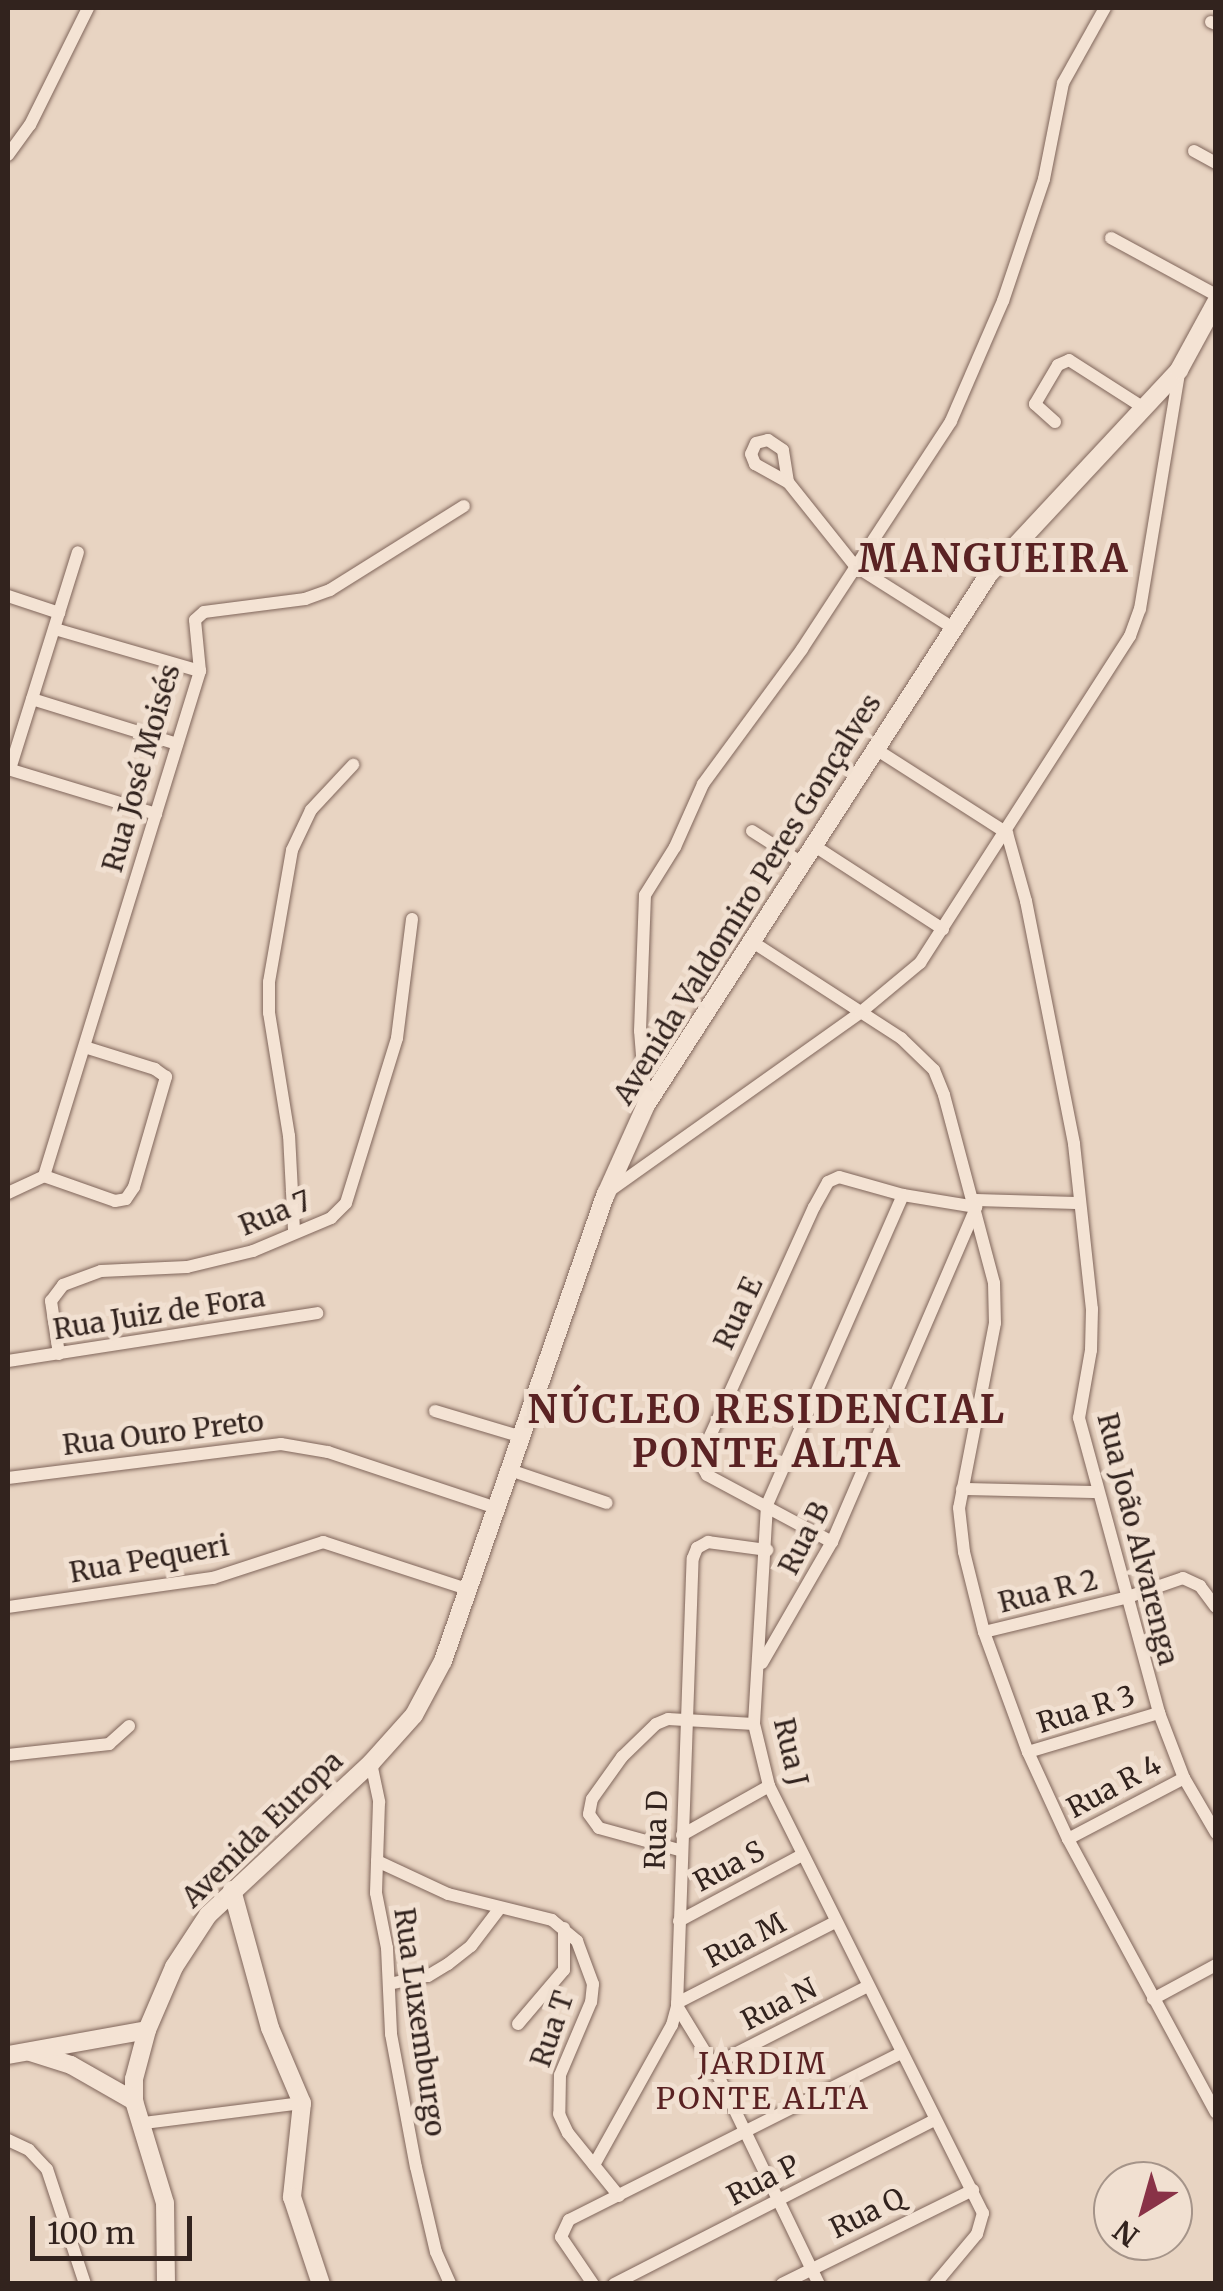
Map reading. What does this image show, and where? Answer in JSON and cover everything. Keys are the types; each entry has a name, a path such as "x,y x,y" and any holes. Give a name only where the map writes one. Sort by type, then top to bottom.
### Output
{"street":[{"path":"8,154 26,134 88,8"},
{"path":"646,1105 640,1043 645,895 676,848 703,784 802,649 951,420 1003,302 1044,179 1063,83 1105,8"},
{"path":"1194,151 1216,162"},
{"path":"1110,238 1216,299"},
{"name":"Avenida Valdomiro Peres Gonçalves","path":"442,1661 606,1194 646,1105 989,574 1179,370 1216,299"},
{"path":"1055,422 1035,404 1058,365 1069,360 1144,408"},
{"path":"606,1194 905,979 943,929 1130,636 1150,557 1179,370"},
{"path":"788,482 855,566 953,628"},
{"name":"Rua José Moisés","path":"44,1176 200,671 193,626 204,612 305,599 330,590 464,506"},
{"path":"78,552 9,769 156,814"},
{"path":"8,596 59,613"},
{"path":"55,629 200,671"},
{"path":"32,699 177,744"},
{"path":"874,748 1007,832"},
{"path":"294,1230 289,1136 269,1013 268,982 292,850 311,810 353,765"},
{"path":"752,831 802,863"},
{"name":"Rua João Alvarenga","path":"1007,832 1026,901 1067,1100 1092,1309 1091,1350 1079,1418 1159,1714 1184,1778 1216,1833"},
{"path":"813,846 943,929"},
{"name":"Rua 7","path":"59,1354 50,1301 63,1285 102,1271 187,1266 223,1259 332,1218 352,1193 396,1038 412,919"},
{"path":"751,941 901,1038 934,1070 975,1203 994,1283 995,1323 962,1489 962,1536 984,1632 1028,1752 1068,1839 1216,2112"},
{"path":"8,1193 44,1176 115,1202 126,1199 134,1187 166,1079 155,1069 85,1047"},
{"path":"622,1158 638,1169"},
{"name":"Rua E","path":"832,1542 707,1475 699,1456 828,1182 846,1178 903,1195 975,1203 1078,1203"},
{"name":"Rua J","path":"903,1195 767,1505 754,1724 769,1786 934,2120 974,2190"},
{"name":"Rua B","path":"760,1665 832,1542 975,1203"},
{"name":"Rua Juiz de Fora","path":"8,1361 317,1313"},
{"path":"435,1411 522,1437"},
{"name":"Rua Ouro Preto","path":"8,1478 281,1444 328,1452 496,1508"},
{"path":"510,1470 607,1502"},
{"path":"962,1489 1097,1492"},
{"name":"Rua Pequeri","path":"8,1608 213,1578 323,1542 468,1589"},
{"name":"Rua D","path":"594,2165 672,2026 677,2004 684,1721 696,1552 704,1543 715,1542 766,1550"},
{"name":"Rua R 2","path":"984,1632 1125,1598 1183,1578 1200,1586 1216,1607"},
{"name":"Avenida Europa","path":"134,2101 137,2064 148,2030 188,1940 232,1890 371,1763 414,1715 442,1661"},
{"name":"Rua R 3","path":"1028,1752 1159,1714"},
{"path":"679,1850 599,1828 591,1820 589,1808 608,1773 644,1732 668,1719 754,1724"},
{"path":"8,1755 109,1744 130,1726"},
{"name":"Rua Luxemburgo","path":"371,1763 379,1802 376,1893 390,1984 391,2034 436,2252 450,2284"},
{"name":"Rua R 4","path":"1068,1839 1184,1778"},
{"path":"682,1835 769,1786"},
{"name":"Rua S","path":"679,1921 802,1855"},
{"path":"377,1861 437,1890 539,1916 564,1928"},
{"path":"232,1890 270,2028 302,2103 292,2197 321,2284"},
{"path":"390,1984 428,1976 448,1964 472,1946 500,1908"},
{"name":"Rua M","path":"677,2004 836,1922"},
{"name":"Rua T","path":"518,2024 564,1970 564,1928"},
{"name":"Rua T","path":"564,1928 586,1956 593,1984 587,2020 560,2075 559,2114 618,2196"},
{"path":"1153,1998 1216,1966"},
{"name":"Rua N","path":"712,2066 868,1986"},
{"path":"677,2004 746,2133 819,2284"},
{"path":"14,2053 148,2030"},
{"path":"71,2066 68,2051 72,2042"},
{"path":"14,2053 71,2066 134,2101 144,2123 165,2204 166,2284"},
{"path":"593,2284 562,2237 570,2220 901,2053"},
{"path":"144,2123 302,2103"},
{"name":"Rua P","path":"614,2284 934,2120"},
{"path":"8,2140 29,2150 47,2169 85,2284"},
{"path":"935,2284 983,2224 974,2190"},
{"name":"Rua Q","path":"782,2284 974,2190"}],"district":[{"name":"MANGUEIRA","path":"994,559"},
{"name":"NÚCLEO RESIDENCIAL PONTE ALTA","path":"767,1432"},
{"name":"JARDIM PONTE ALTA","path":"763,2080"}]}
